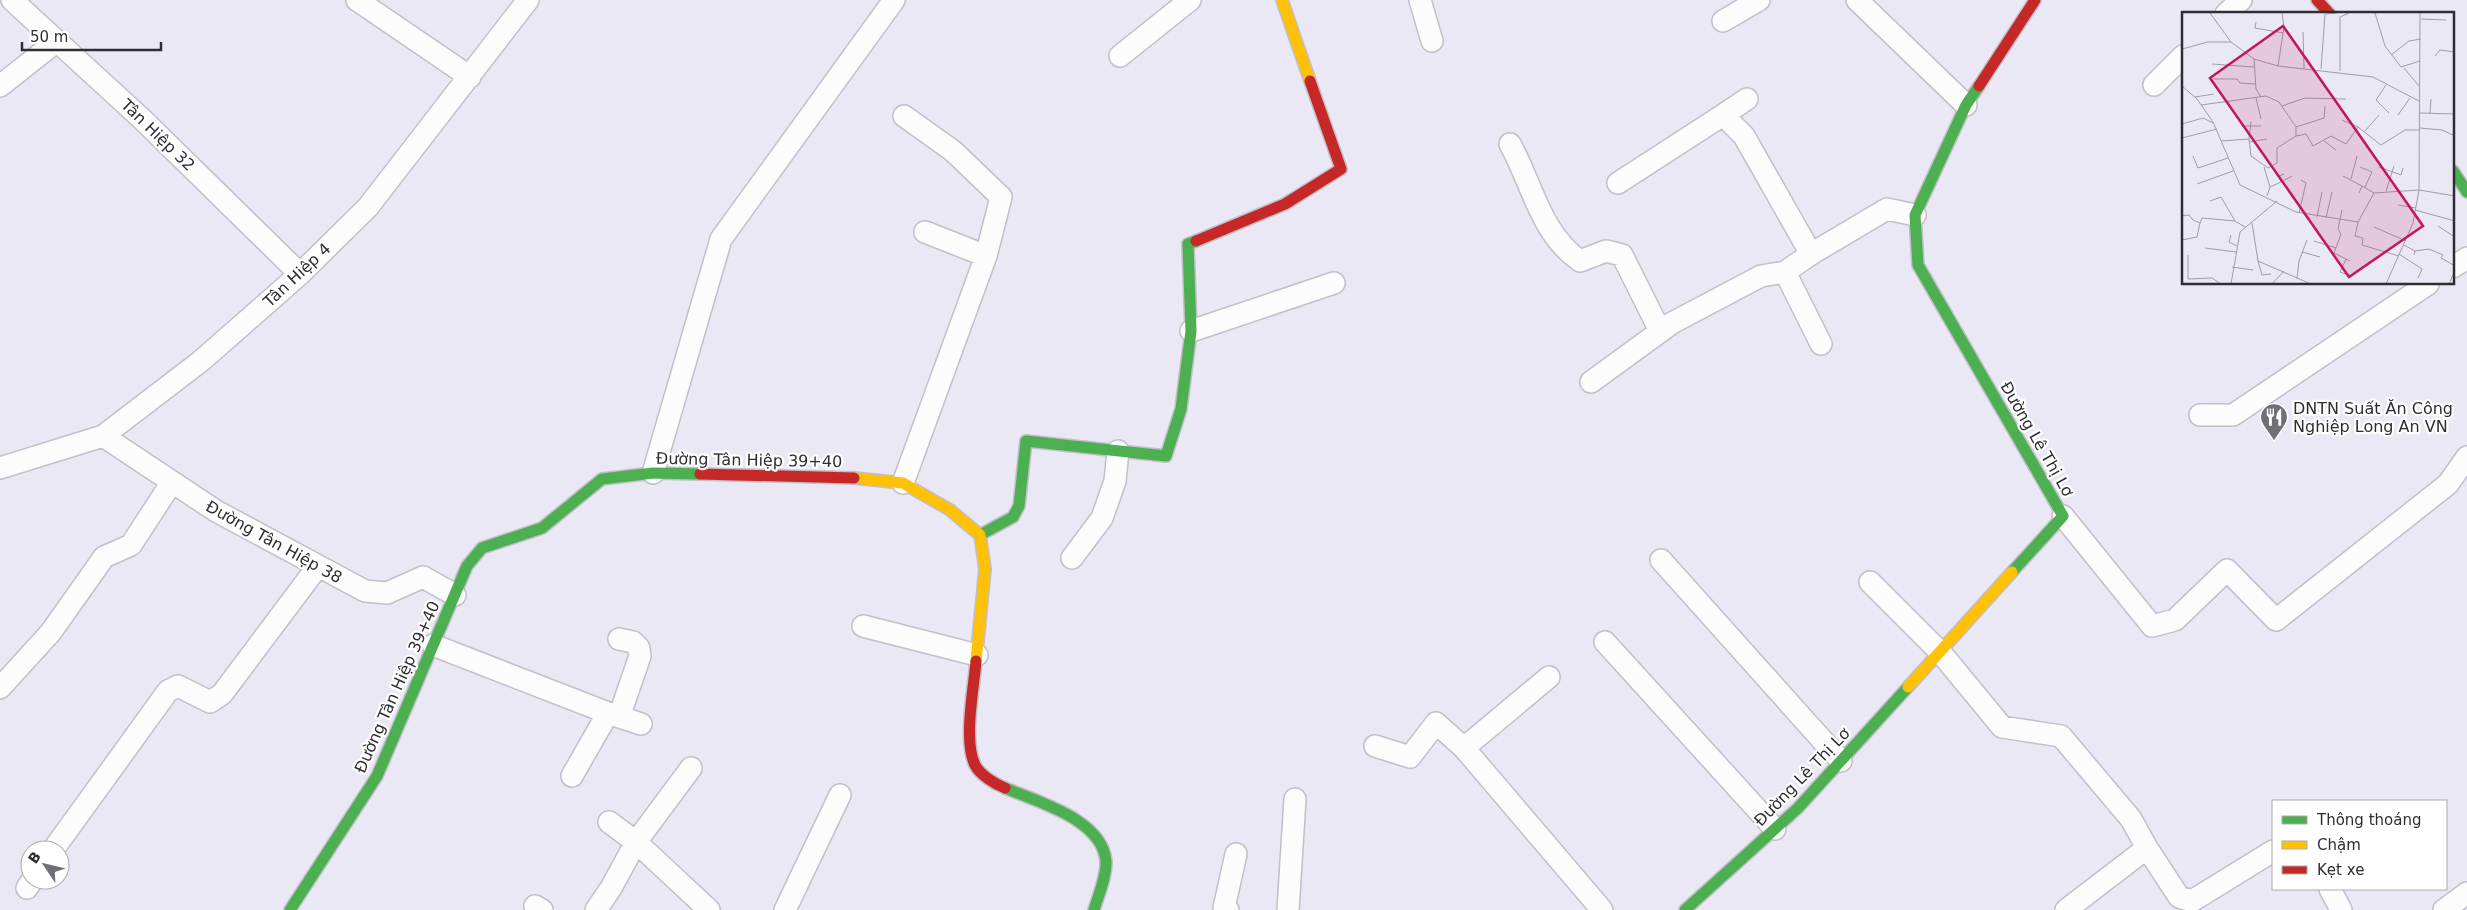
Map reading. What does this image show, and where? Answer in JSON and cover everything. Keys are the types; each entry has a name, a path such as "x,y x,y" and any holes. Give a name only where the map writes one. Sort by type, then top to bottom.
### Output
{"street":[{"name":"Tân Hiệp 32","path":"12,0 142,119 300,274"},
{"path":"357,0 470,77"},
{"name":"Tân Hiệp 4","path":"0,468 103,436 201,361 300,274 368,207 528,0"},
{"path":"653,473 721,239 894,0"},
{"path":"1120,56 1190,0"},
{"path":"1094,910 1106,863 1102,846 1079,820 994,783 975,765 969,736 985,569 980,535 1013,517 1020,506 1026,441 1166,456 1181,409 1191,331 1188,244 1285,204 1341,169 1282,0"},
{"path":"1420,0 1432,41"},
{"path":"1722,21 1759,0"},
{"path":"1857,0 1966,105"},
{"name":"Đường Lê Thị Lơ","path":"1685,910 1798,808 1941,653 2063,516 1918,265 1915,214 1966,105 2035,0"},
{"path":"2228,12 2240,0"},
{"path":"2317,0 2328,12"},
{"path":"0,86 57,41"},
{"path":"2154,85 2182,57"},
{"path":"1618,183 1747,99"},
{"path":"1723,115 1744,136 1811,254"},
{"path":"903,483 986,256 1001,197 953,151 904,116"},
{"path":"1510,144 1524,169 1539,209 1552,232 1580,261 1606,251 1616,251 1622,255 1660,331"},
{"path":"2454,172 2467,192"},
{"path":"1590,382 1660,331 1761,276 1785,272 1811,254 1887,210 1915,214"},
{"path":"925,232 986,256"},
{"path":"2454,266 2467,258"},
{"path":"1785,272 1821,344"},
{"path":"1191,331 1334,283"},
{"path":"2200,415 2233,414 2426,285"},
{"name":"Đường Tân Hiệp 38","path":"103,436 216,511 365,591 387,593 423,577 454,596"},
{"path":"1072,558 1102,518 1115,481 1118,451"},
{"path":"2063,516 2152,626 2174,620 2227,570 2276,620 2448,484 2467,457"},
{"name":"Đường Tân Hiệp 39+40","path":"290,910 377,776 467,566 482,548 542,528 602,479 653,473 852,478 903,483 950,510 980,535"},
{"path":"0,688 51,632 104,557 130,544 172,482"},
{"path":"1661,560 1841,761"},
{"path":"61,840 168,691 178,686 210,702 222,694 318,566"},
{"path":"1870,582 1941,653 2002,727 2061,736 2131,819 2147,848 2179,897 2192,901 2272,852"},
{"path":"863,626 977,655"},
{"path":"572,776 613,715 640,656 640,648 633,642 619,639"},
{"path":"1605,642 1775,829"},
{"path":"433,645 613,715 641,724"},
{"path":"1464,748 1549,677"},
{"path":"1375,746 1410,757 1436,722 1464,748 1602,910"},
{"path":"596,910 611,888 636,842 691,768"},
{"path":"785,910 840,795"},
{"path":"1288,910 1295,800"},
{"path":"609,822 636,842 709,910"},
{"path":"2066,910 2147,848"},
{"path":"1228,910 1224,908 1236,854"},
{"path":"2331,890 2341,910"},
{"path":"2444,910 2467,894"}],"traffic: fast":[{"path":"1979,86 1966,105 1915,215 1918,265 2063,516 2012,572"},
{"path":"2454,172 2467,192"},
{"path":"980,535 1013,517 1019,506 1026,441 1166,456 1181,409 1191,331 1188,244 1196,241"},
{"path":"290,910 377,776 467,566 482,548 542,528 602,479 653,473 700,474"},
{"path":"1685,910 1798,808 1908,687"},
{"path":"1005,788 1066,814 1081,823 1102,846 1106,867 1094,910"}],"traffic: slow":[{"path":"1282,0 1310,81"},
{"path":"854,478 903,483 950,510 980,535 985,569 976,661"},
{"path":"1908,687 2012,572"}],"traffic: jam":[{"path":"1979,86 2035,0"},
{"path":"2317,0 2328,12"},
{"path":"1196,241 1285,204 1341,169 1310,81"},
{"path":"700,474 854,478"},
{"path":"976,661 970,728 972,755 975,765 980,772 992,782 1005,788"}],"place":[{"name":"DNTN Suất Ăn Công Nghiệp Long An VN","path":"2274,441"}]}
